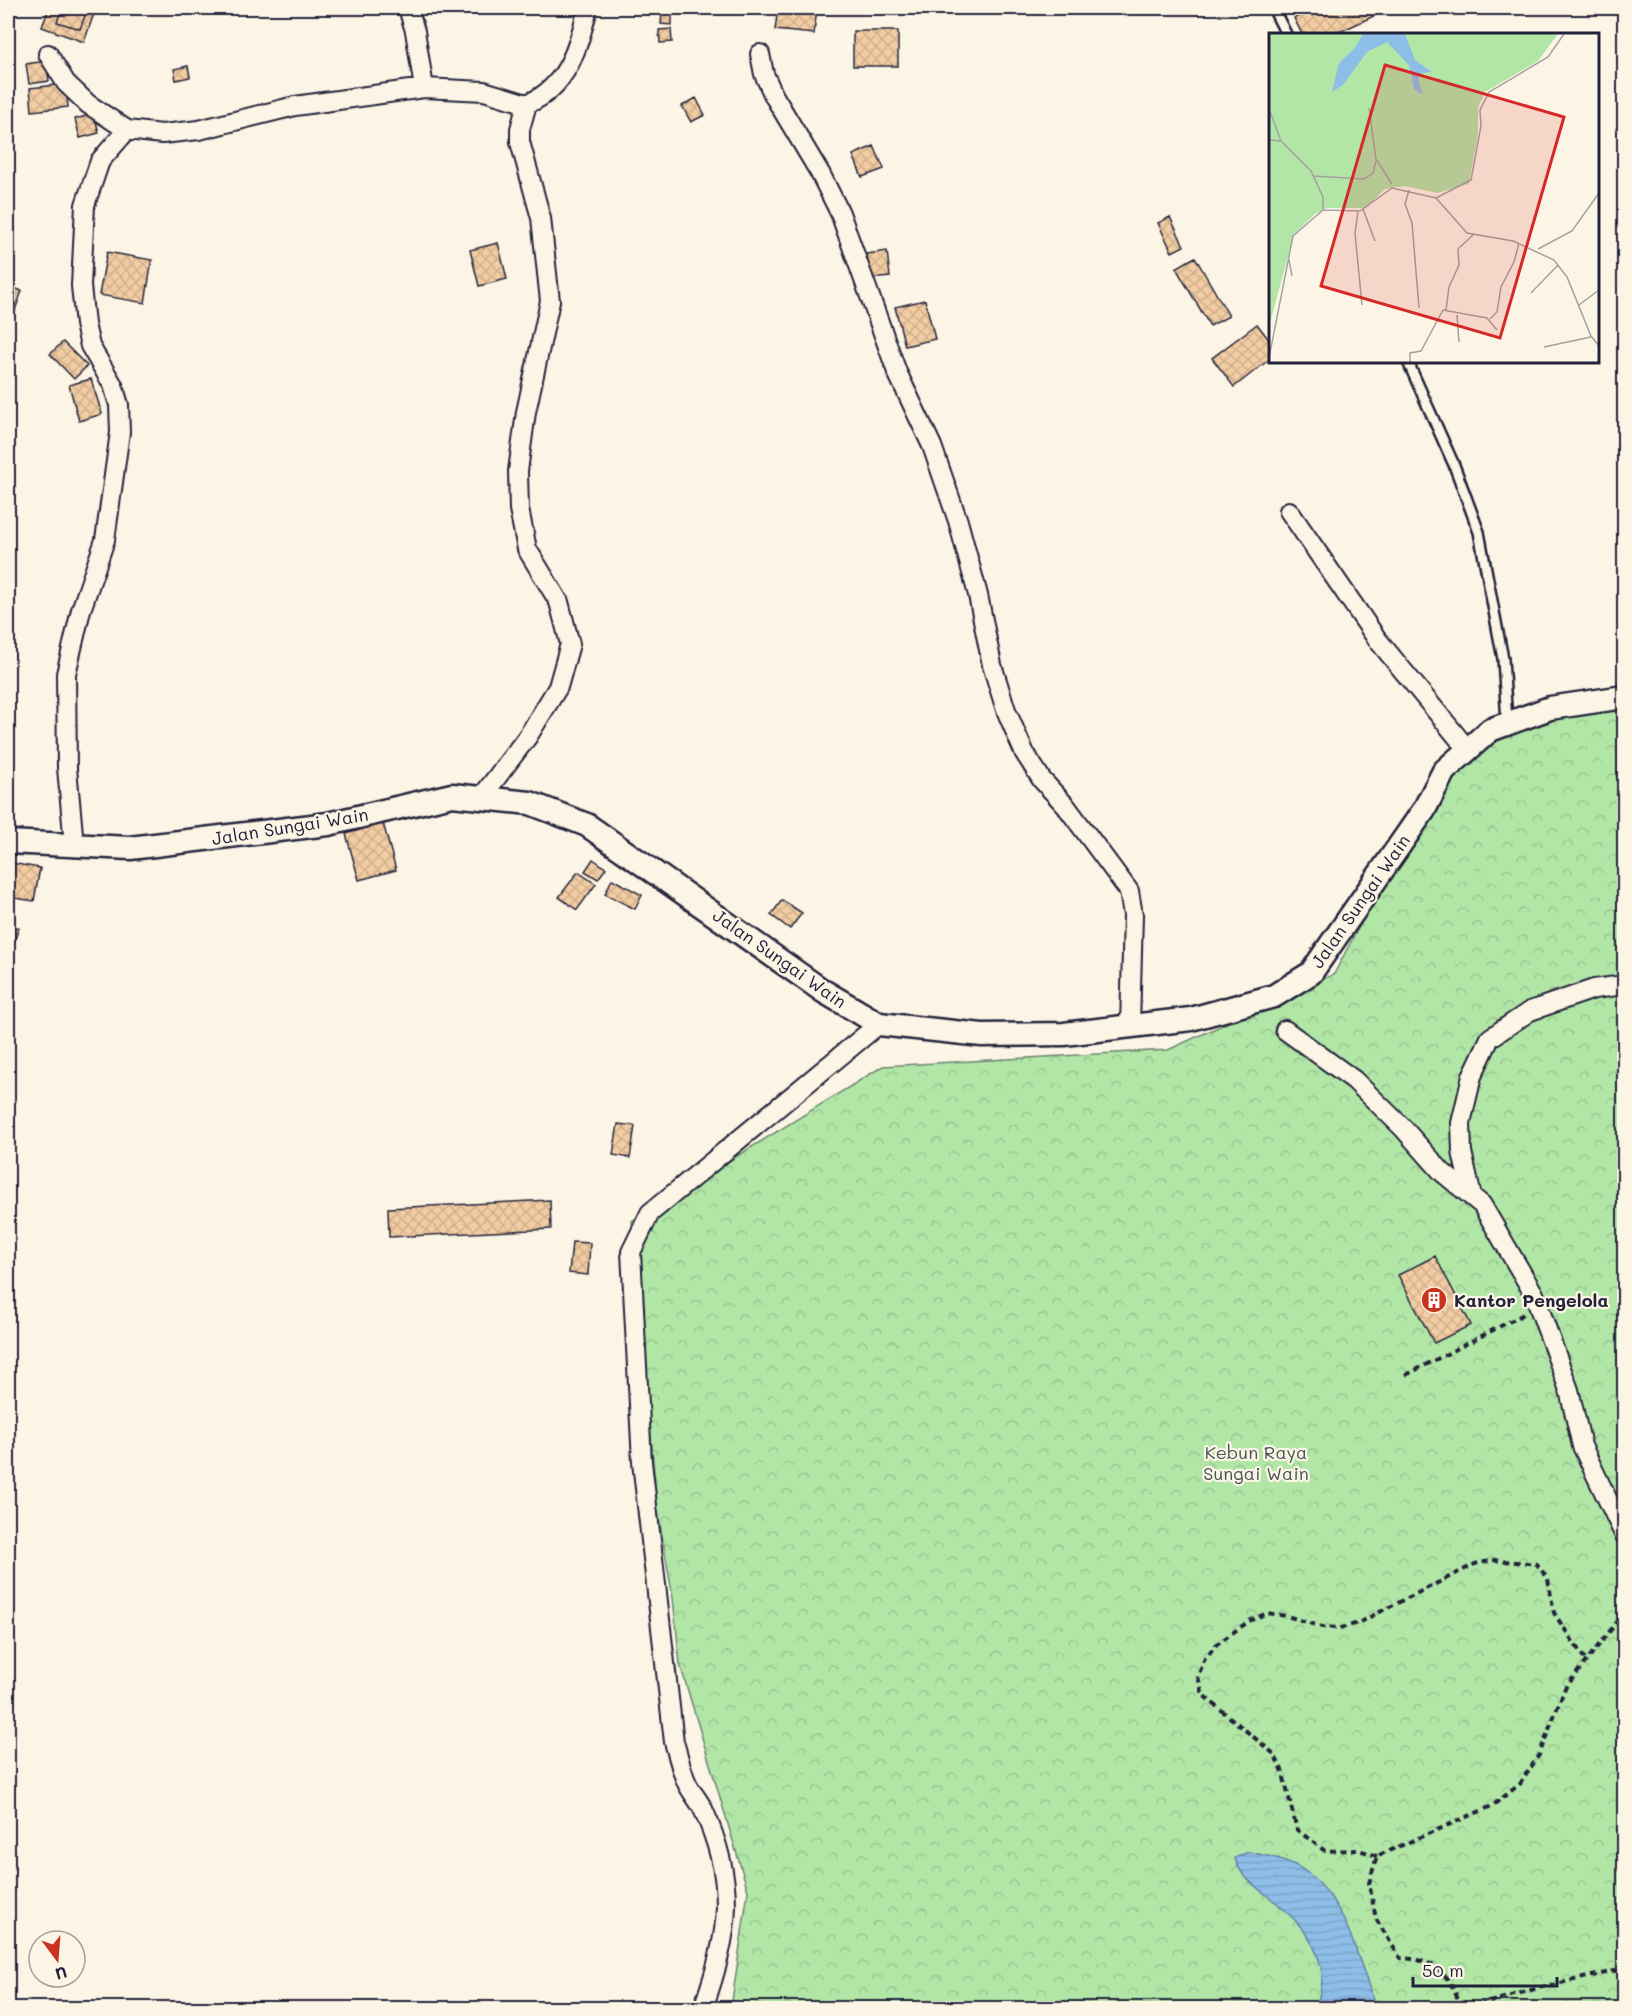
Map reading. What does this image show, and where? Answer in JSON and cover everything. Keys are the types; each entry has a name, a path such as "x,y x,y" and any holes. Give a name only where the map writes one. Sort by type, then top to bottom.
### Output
{"street":[{"path":"408,8 415,31 424,88"},
{"path":"482,798 528,736 558,687 567,663 570,644 559,602 527,549 519,509 518,471 526,412 550,301 541,218 520,142 520,129 527,104 552,90 566,71 578,48 588,8"},
{"path":"48,54 66,83 88,104 127,130 162,134 199,130 295,106 424,88 484,91 527,104"},
{"path":"760,54 764,74 774,96 820,172 840,213 897,372 932,446 958,521 978,595 992,665 1024,752 1042,780 1066,806 1129,891 1133,915 1130,1026"},
{"path":"74,845 67,768 66,674 81,610 105,540 120,432 119,405 113,385 90,346 85,324 81,286 85,205 100,161 127,130"},
{"path":"1289,511 1377,639 1468,750"},
{"name":"Jalan Sungai Wain","path":"8,842 130,848 328,824 452,795 530,803 587,825 823,991 879,1024 982,1035 1064,1034 1191,1019 1274,996 1311,973 1424,810 1444,771 1490,730 1550,708 1624,697"},
{"path":"1472,1197 1462,1152 1461,1123 1472,1077 1490,1038 1530,1011 1594,989 1624,985"},
{"path":"702,2008 718,1966 726,1932 724,1872 703,1808 687,1783 674,1742 642,1462 631,1252 650,1213 879,1024"},
{"path":"1285,1030 1354,1080 1403,1128 1442,1172 1482,1205 1534,1294 1569,1390 1582,1446 1624,1534"}],"lane":[{"path":"1273,8 1286,33"},
{"path":"1408,363 1454,465 1479,532 1503,659 1507,724"}],"path":[{"path":"1406,1375 1538,1307"},
{"path":"1586,1661 1554,1613 1548,1579 1537,1564 1494,1560 1458,1571 1358,1623 1341,1628 1322,1627 1287,1616 1267,1614 1249,1622 1217,1644 1204,1658 1198,1677 1203,1695 1274,1755 1281,1770 1297,1830 1325,1851 1359,1850 1377,1856 1492,1806 1520,1784 1539,1755 1565,1688 1624,1613"},
{"path":"1377,1856 1369,1883 1376,1919 1401,1958 1419,1959 1436,1965 1448,1978 1462,2008"},
{"path":"1469,2008 1624,1969"}],"green space":[{"name":"Kebun Raya Sungai Wain","path":"1624,701 1624,2008 731,2008 748,1891 680,1664 673,1598 657,1507 632,1221 883,1066 1168,1050 1334,974 1443,768 1510,721"}],"water":[{"path":"1248,1852 1292,1864 1305,1871 1320,1884 1342,1916 1377,2008 1316,2008 1322,1980 1316,1951 1294,1919 1243,1874 1235,1858"}],"building":[{"path":"49,8 96,8 84,42 42,27"},
{"path":"62,8 88,8 80,29 57,22"},
{"path":"778,8 817,8 814,34 775,30"},
{"path":"1316,8 1391,8 1337,33 1302,33 1294,18"},
{"path":"662,13 672,13 672,25 661,24"},
{"path":"671,29 672,42 660,43 659,30"},
{"path":"853,31 898,31 898,66 853,66"},
{"path":"46,61 49,81 29,84 26,64"},
{"path":"188,66 190,77 176,80 174,69"},
{"path":"66,84 68,107 32,111 30,88"},
{"path":"696,98 705,115 691,122 682,106"},
{"path":"94,114 99,133 80,138 75,119"},
{"path":"874,146 884,169 862,177 853,155"},
{"path":"1170,217 1184,246 1172,252 1158,223"},
{"path":"498,243 507,279 479,286 470,250"},
{"path":"887,251 890,277 870,279 867,254"},
{"path":"107,252 152,260 145,303 99,295"},
{"path":"1195,257 1229,316 1210,326 1176,268"},
{"path":"8,286 22,291 11,321 8,320"},
{"path":"925,300 935,339 905,346 895,307"},
{"path":"1257,324 1269,340 1269,360 1234,387 1212,358"},
{"path":"63,342 87,366 74,379 50,354"},
{"path":"91,379 102,414 79,421 69,385"},
{"path":"383,823 396,870 359,880 346,834"},
{"path":"593,859 606,868 598,879 585,871"},
{"path":"11,863 40,868 34,901 8,897"},
{"path":"578,872 596,884 577,910 559,897"},
{"path":"612,879 642,895 635,909 605,894"},
{"path":"782,900 802,913 790,929 771,915"},
{"path":"8,923 19,928 11,950 8,948"},
{"path":"618,1124 635,1126 630,1158 613,1155"},
{"path":"550,1200 551,1229 389,1237 388,1208"},
{"path":"572,1242 590,1243 588,1275 569,1273"},
{"name":"Kantor Pengelola","path":"1435,1256 1471,1325 1434,1343 1398,1275"}],"place":[{"name":"Kantor Pengelola","path":"1434,1300"}]}
